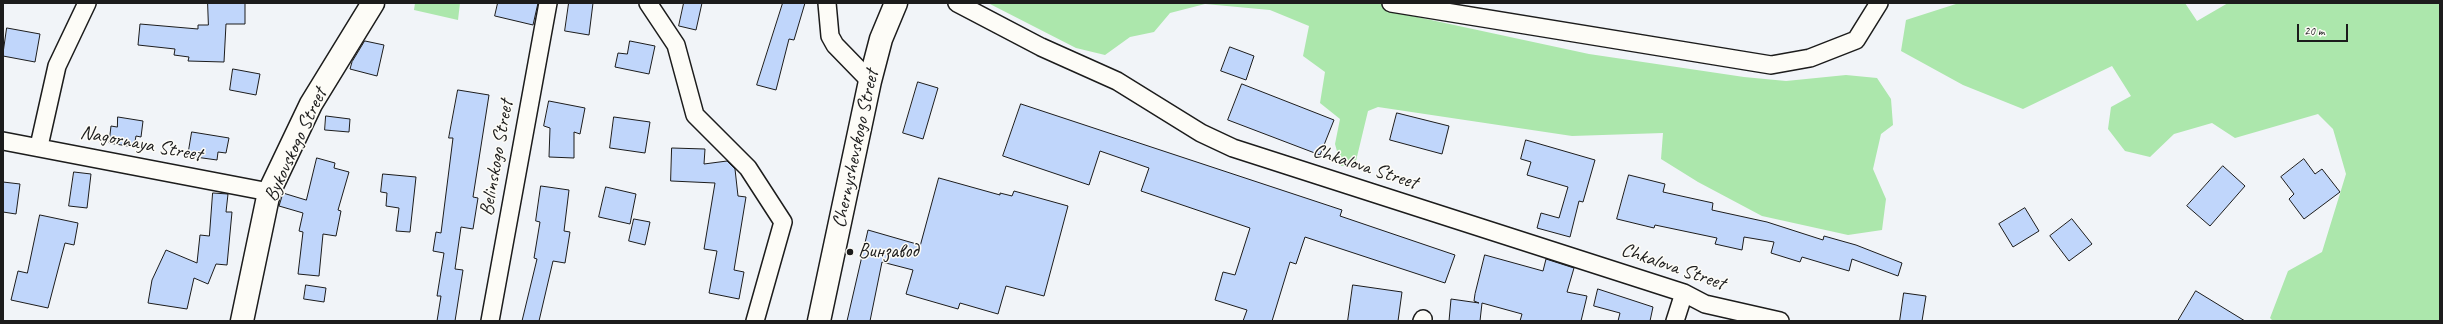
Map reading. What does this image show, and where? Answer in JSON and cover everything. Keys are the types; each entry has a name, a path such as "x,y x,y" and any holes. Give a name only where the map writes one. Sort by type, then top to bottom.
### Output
{"street":[{"path":"39,146 57,66 87,3"},
{"name":"Bykovskogo Street","path":"242,321 270,192 312,104 373,3"},
{"name":"Belinskogo Street","path":"490,321 548,3"},
{"path":"648,3 676,45 695,115 748,168 783,222 754,321"},
{"path":"827,3 830,36 834,44 870,81"},
{"name":"Chernyshevskogo Street","path":"819,321 870,81 881,40 896,3"},
{"name":"Chkalova Street","path":"957,3 1041,47 1117,81 1201,133 1233,148 1684,293 1705,304 1780,321"},
{"path":"1391,3 1771,65 1810,58 1856,40 1879,3"},
{"name":"Nagornaya Street","path":"3,141 39,146 270,192"},
{"path":"1675,321 1684,293"}],"green space":[{"path":"415,3 460,3 458,20 414,10"},
{"path":"988,3 1384,3 1403,14 1589,54 1744,77 1786,81 1846,75 1877,78 1891,99 1893,125 1881,134 1873,169 1886,199 1882,230 1848,235 1762,216 1698,182 1661,159 1663,133 1572,136 1378,107 1368,111 1355,165 1341,166 1335,144 1340,119 1320,103 1325,72 1303,56 1309,26 1270,10 1205,4 1170,13 1154,32 1130,37 1105,55 1076,48"},
{"path":"1959,3 2185,3 2197,21 2228,3 2440,3 2440,321 2273,321 2270,318 2288,271 2322,252 2346,174 2333,129 2318,114 2235,138 2212,123 2174,134 2150,157 2125,151 2108,129 2111,107 2131,96 2112,66 2023,109 1963,85 1901,51 1906,20"}],"building":[{"path":"208,3 245,3 245,24 226,24 224,62 188,61 189,57 174,55 175,49 138,45 140,24 198,29 198,25 208,25"},
{"path":"498,3 538,3 533,25 495,16"},
{"path":"569,3 593,3 589,35 565,31"},
{"path":"684,3 702,3 696,30 679,26"},
{"path":"783,3 805,3 794,40 789,39 776,90 757,85"},
{"path":"7,28 40,34 35,62 3,56"},
{"path":"365,41 384,45 377,76 350,69 352,62"},
{"path":"630,41 655,46 649,74 615,67 618,53 627,54"},
{"path":"1230,47 1254,56 1246,80 1221,71"},
{"path":"233,69 260,74 256,95 230,90"},
{"path":"918,82 938,88 923,139 903,133"},
{"path":"1242,84 1334,120 1320,155 1228,120"},
{"path":"458,90 489,95 473,197 478,198 473,229 461,227 455,269 463,270 455,321 437,321 441,296 437,296 444,253 433,251 436,232 441,233 453,138 449,138"},
{"path":"549,101 585,108 580,134 574,132 574,158 549,157 550,128 544,126"},
{"path":"1021,104 1342,210 1340,216 1455,255 1445,283 1305,237 1296,264 1290,262 1272,321 1243,321 1247,310 1215,300 1223,272 1235,275 1250,228 1141,191 1149,168 1100,151 1089,185 1003,156"},
{"path":"1397,113 1449,126 1442,154 1390,140"},
{"path":"326,116 350,119 349,132 325,130"},
{"path":"118,117 143,121 141,137 136,136 134,147 109,143 111,126 117,127"},
{"path":"614,117 650,122 645,153 610,148"},
{"path":"192,132 229,138 226,153 218,152 217,160 188,156"},
{"path":"1526,140 1595,160 1583,202 1579,201 1570,237 1537,228 1541,213 1559,218 1568,187 1527,175 1531,162 1521,159"},
{"path":"672,148 705,149 704,164 727,161 735,169 738,196 746,197 734,270 744,272 739,299 709,293 717,251 704,249 715,183 671,181"},
{"path":"317,158 335,163 334,168 349,172 338,210 341,211 336,236 323,234 319,276 298,274 303,232 299,231 303,213 279,206 283,193 306,200"},
{"path":"2304,159 2315,174 2322,169 2340,192 2304,219 2289,199 2294,194 2281,177"},
{"path":"2223,166 2245,186 2210,226 2187,206"},
{"path":"74,172 91,174 87,208 69,206"},
{"path":"383,174 416,177 410,232 396,231 399,208 386,206 387,193 381,192"},
{"path":"1629,175 1665,184 1663,192 1713,203 1712,210 1767,222 1823,240 1824,236 1856,245 1902,263 1898,276 1852,259 1849,271 1802,257 1800,262 1771,253 1774,242 1744,237 1742,250 1715,244 1717,238 1655,225 1654,228 1617,219"},
{"path":"939,178 1000,195 1000,193 1012,196 1014,191 1068,206 1044,296 1006,286 998,314 960,303 958,309 906,294 913,270 882,262 870,321 847,321 868,230 920,245"},
{"path":"3,182 20,184 16,214 3,212"},
{"path":"541,186 569,190 564,231 570,232 565,263 553,261 539,321 522,321 537,259 534,258 540,222 536,221"},
{"path":"606,187 636,194 630,224 599,217"},
{"path":"213,193 228,194 226,212 232,212 227,265 216,264 208,284 194,278 187,309 148,303 152,280 166,250 197,263 200,235 209,236"},
{"path":"2025,208 2039,231 2013,247 1999,224"},
{"path":"40,215 78,223 74,245 65,243 48,308 11,300 18,271 27,273"},
{"path":"634,219 650,222 645,245 629,241"},
{"path":"2072,219 2092,244 2069,261 2050,236"},
{"path":"1485,255 1543,271 1546,259 1574,268 1567,292 1587,296 1581,321 1520,321 1522,314 1482,303 1480,321 1449,321 1451,299 1479,303 1474,301"},
{"path":"306,285 326,288 324,302 304,299"},
{"path":"1353,285 1402,292 1398,321 1348,321"},
{"path":"1598,289 1653,307 1650,321 1618,321 1620,313 1594,306"},
{"path":"2196,291 2245,321 2178,321"},
{"path":"1904,293 1926,296 1922,321 1900,321"}],"place":[{"name":"Винзавод","path":"850,252"}]}
